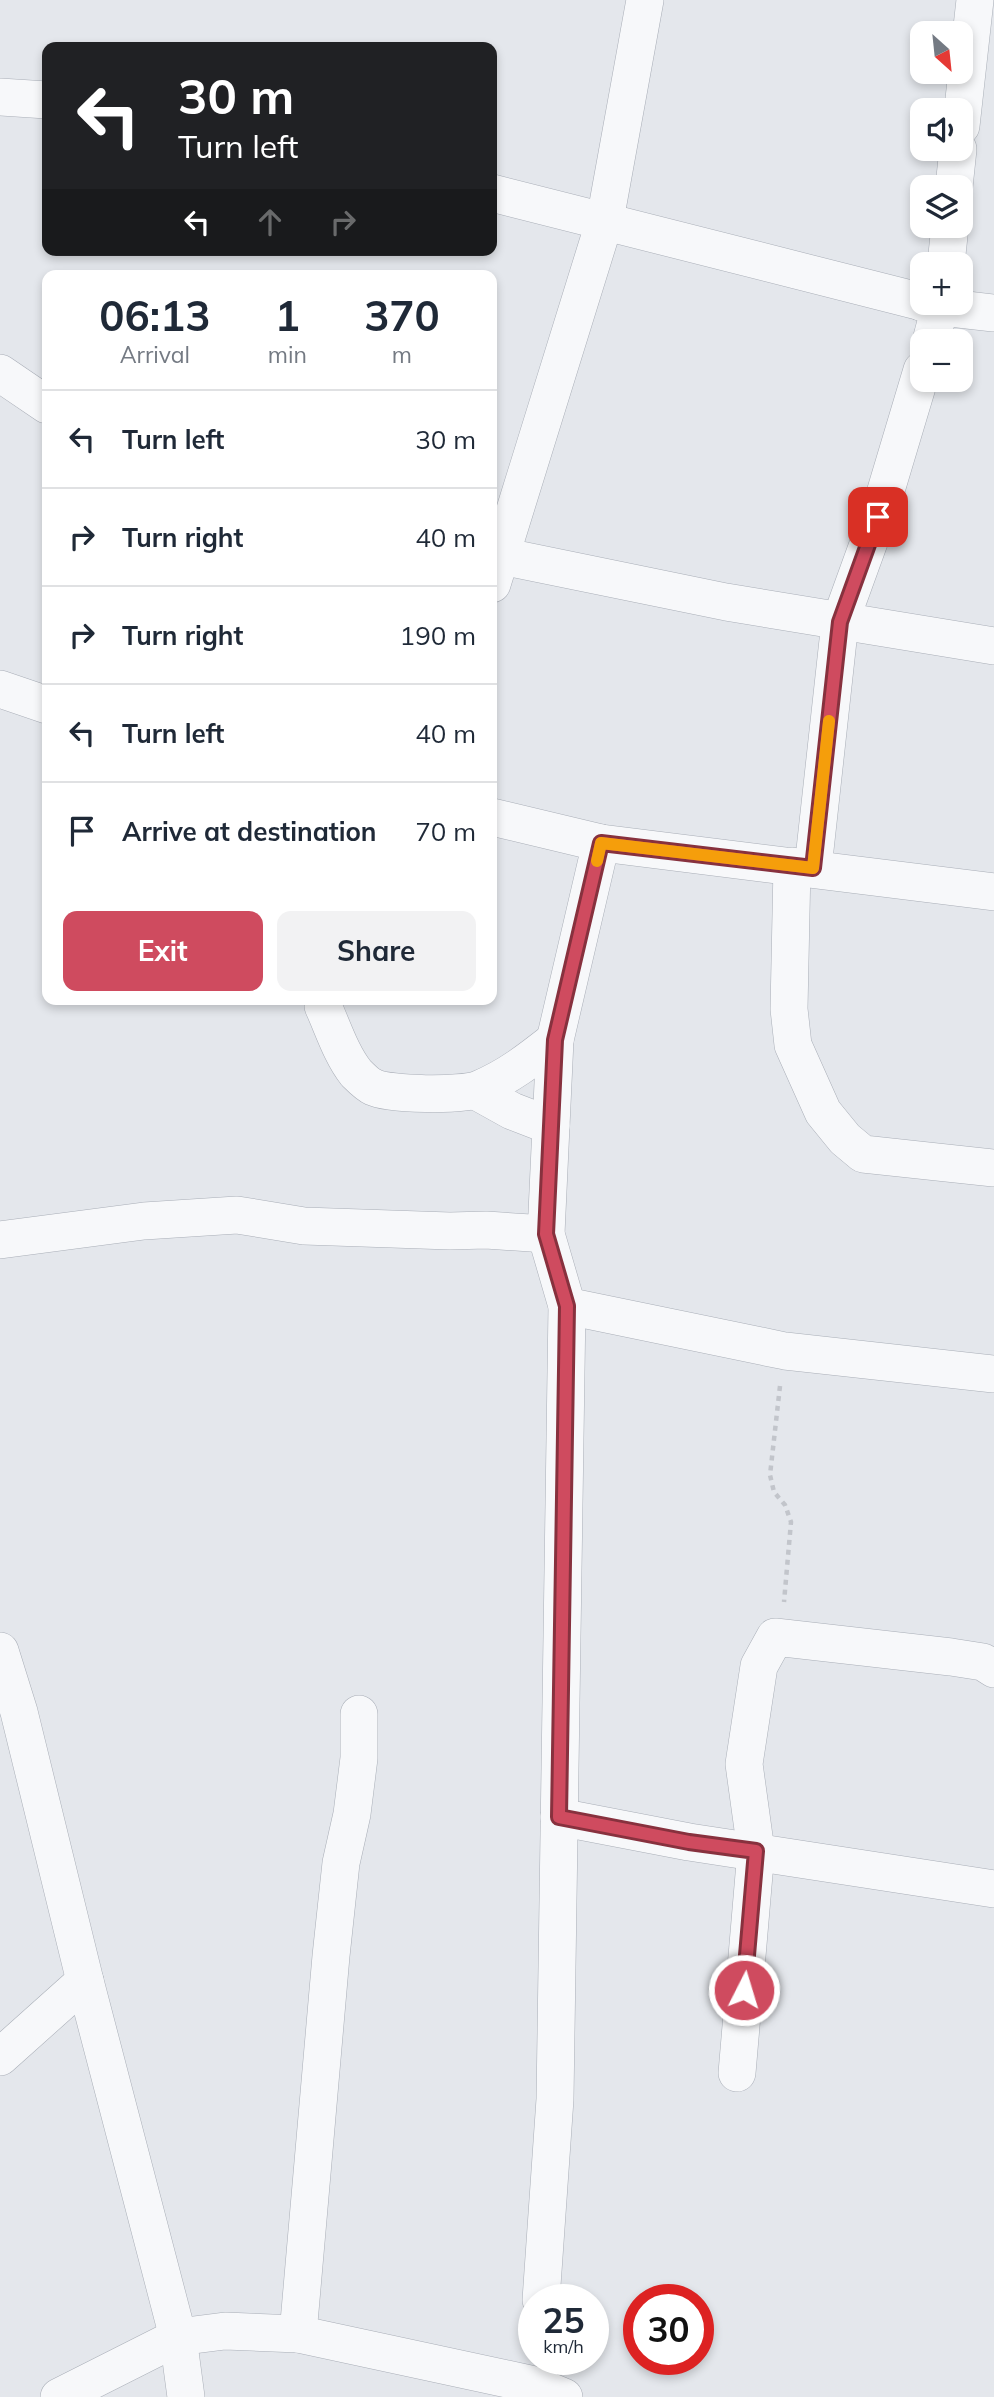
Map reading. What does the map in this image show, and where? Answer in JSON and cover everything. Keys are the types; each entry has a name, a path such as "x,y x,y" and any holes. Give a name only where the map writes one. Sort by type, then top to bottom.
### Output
{"street":[{"path":"497,556 605,220 645,0"},
{"path":"964,98 975,0"},
{"path":"0,97 42,100"},
{"path":"497,194 605,220 910,305"},
{"path":"973,312 994,313"},
{"path":"0,373 42,402"},
{"path":"915,392 878,517 840,622 802,867 789,1009 793,1045 823,1112 845,1139 863,1154 994,1168"},
{"path":"497,565 994,646"},
{"path":"0,689 42,703"},
{"path":"497,818 601,843 994,892"},
{"path":"542,2284 555,2099 567,1306 546,1234 555,1040 601,843"},
{"path":"323,1006 343,1052 357,1074 373,1087 409,1093 476,1091 514,1073 555,1040"},
{"path":"476,1091 512,1111 551,1126"},
{"path":"0,1240 144,1221 237,1215 303,1226 546,1234"},
{"path":"567,1306 785,1350 994,1374"},
{"path":"737,2073 756,1851 744,1764 759,1666 775,1637 951,1657 983,1662 994,1669"},
{"path":"0,1651 10,1719 85,1981 178,2337 186,2397"},
{"path":"298,2334 331,1956 341,1863 352,1814 358,1769 359,1714"},
{"path":"559,1817 689,1842 994,1889"},
{"path":"0,2057 85,1981"},
{"path":"59,2397 178,2337 225,2331 298,2334 542,2384"}],"path":[{"path":"775,1637 782,1625 791,1522 785,1505 775,1492 770,1475 785,1350"}],"slow traffic":[{"path":"597,861 601,843 813,868 829,721"}],"route":[{"path":"744,1990 756,1851 689,1842 559,1817 567,1306 546,1234 555,1040 601,843 813,868 840,622 878,517"}]}
